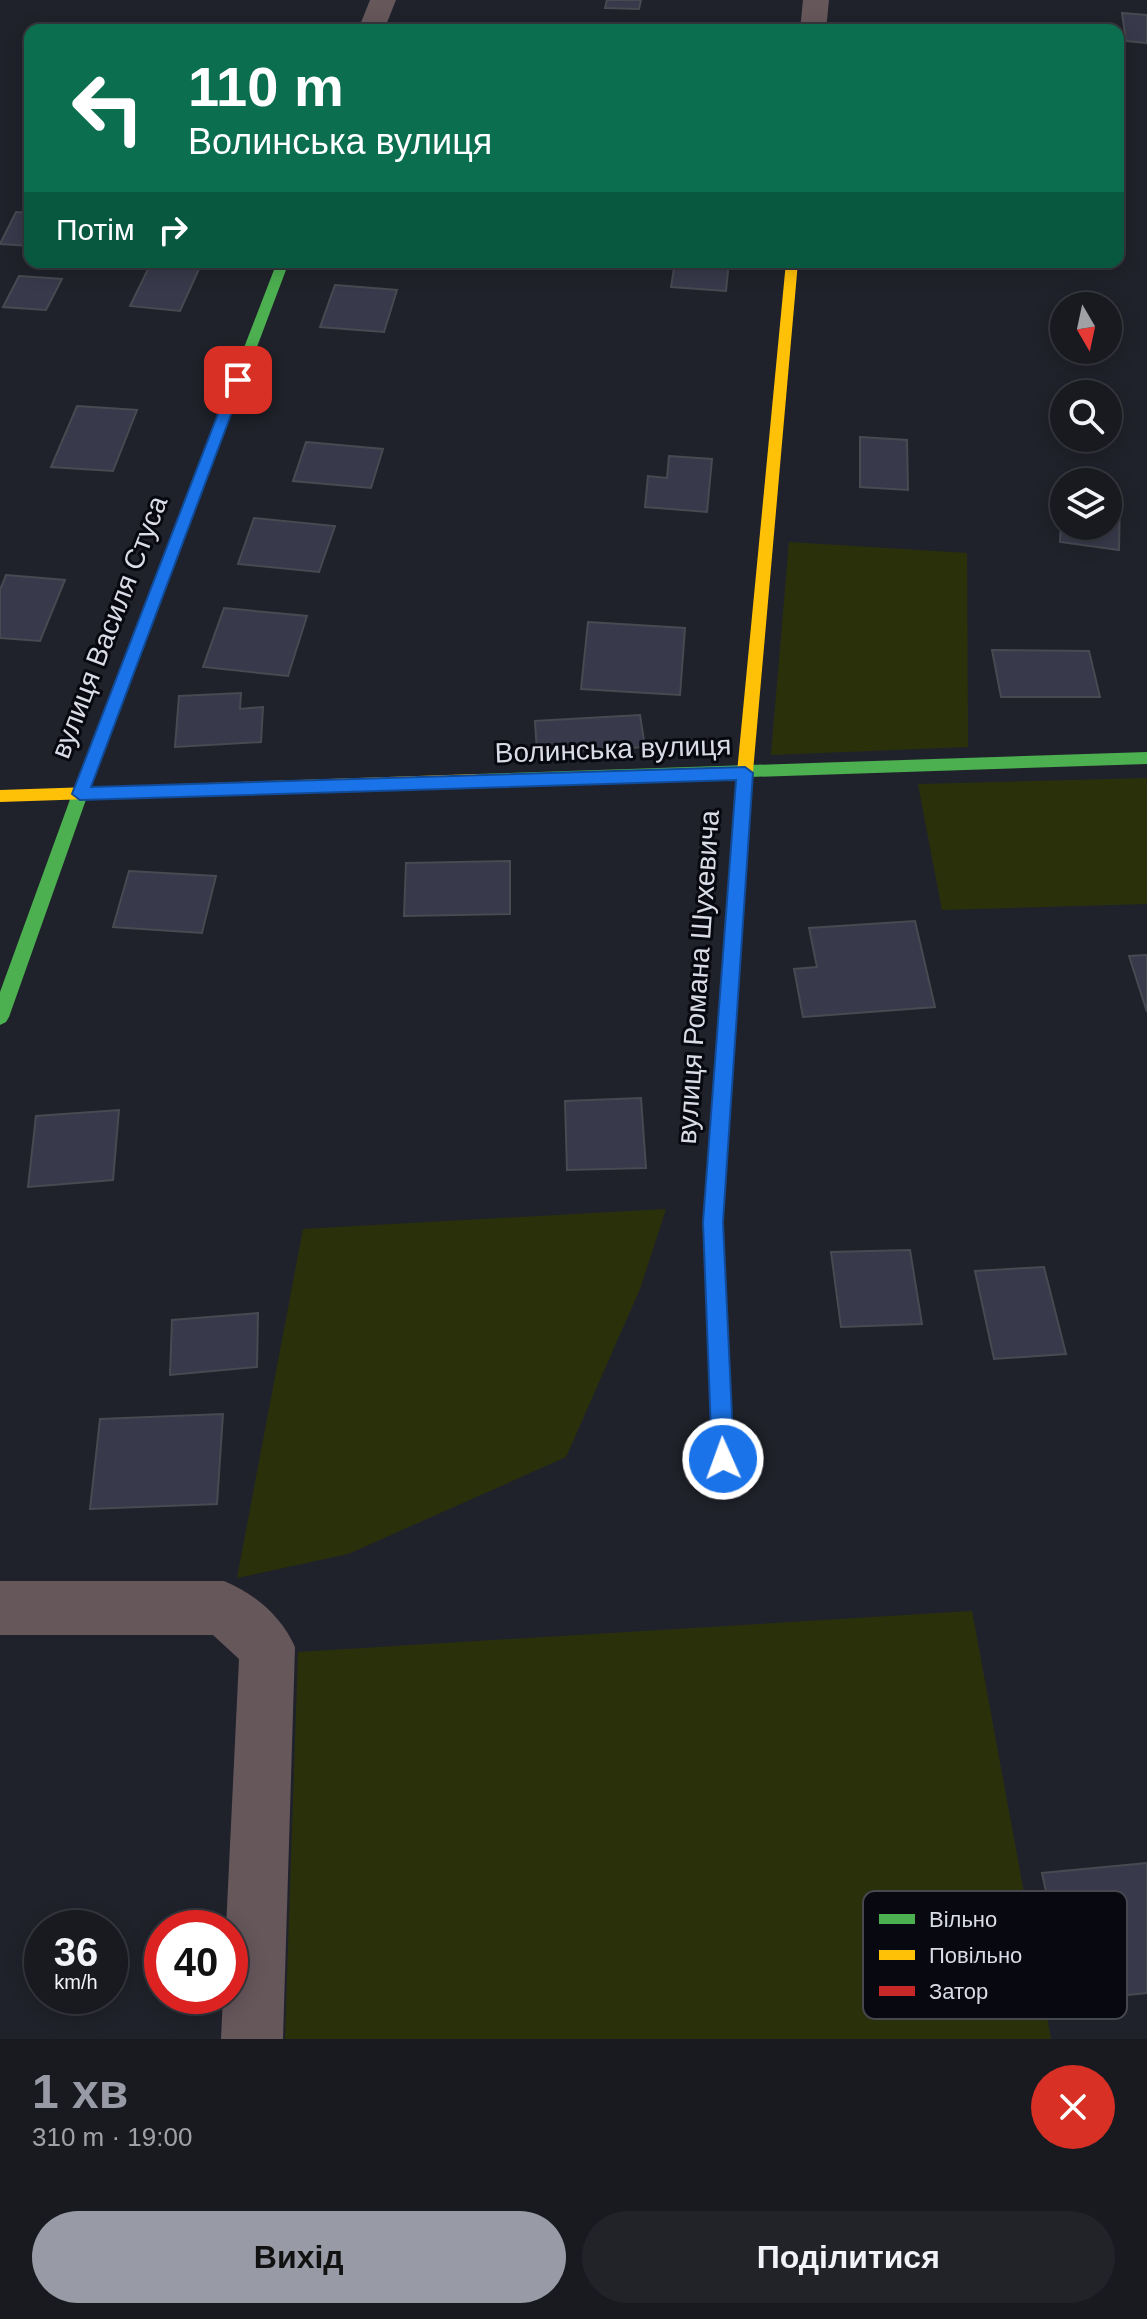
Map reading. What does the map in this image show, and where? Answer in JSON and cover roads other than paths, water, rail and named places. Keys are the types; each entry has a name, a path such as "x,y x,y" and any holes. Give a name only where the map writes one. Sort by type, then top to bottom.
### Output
{"street":[{"path":"373,24 383,0"},
{"path":"814,24 816,0"},
{"name":"вулиця Василя Стуса","path":"0,1017 80,794 281,268"},
{"name":"вулиця Романа Шухевича","path":"723,1459 713,1222 745,773 791,268"},
{"name":"Волинська вулиця","path":"0,796 1147,758"},
{"path":"0,1608 224,1608 267,1647 252,2039"}]}
